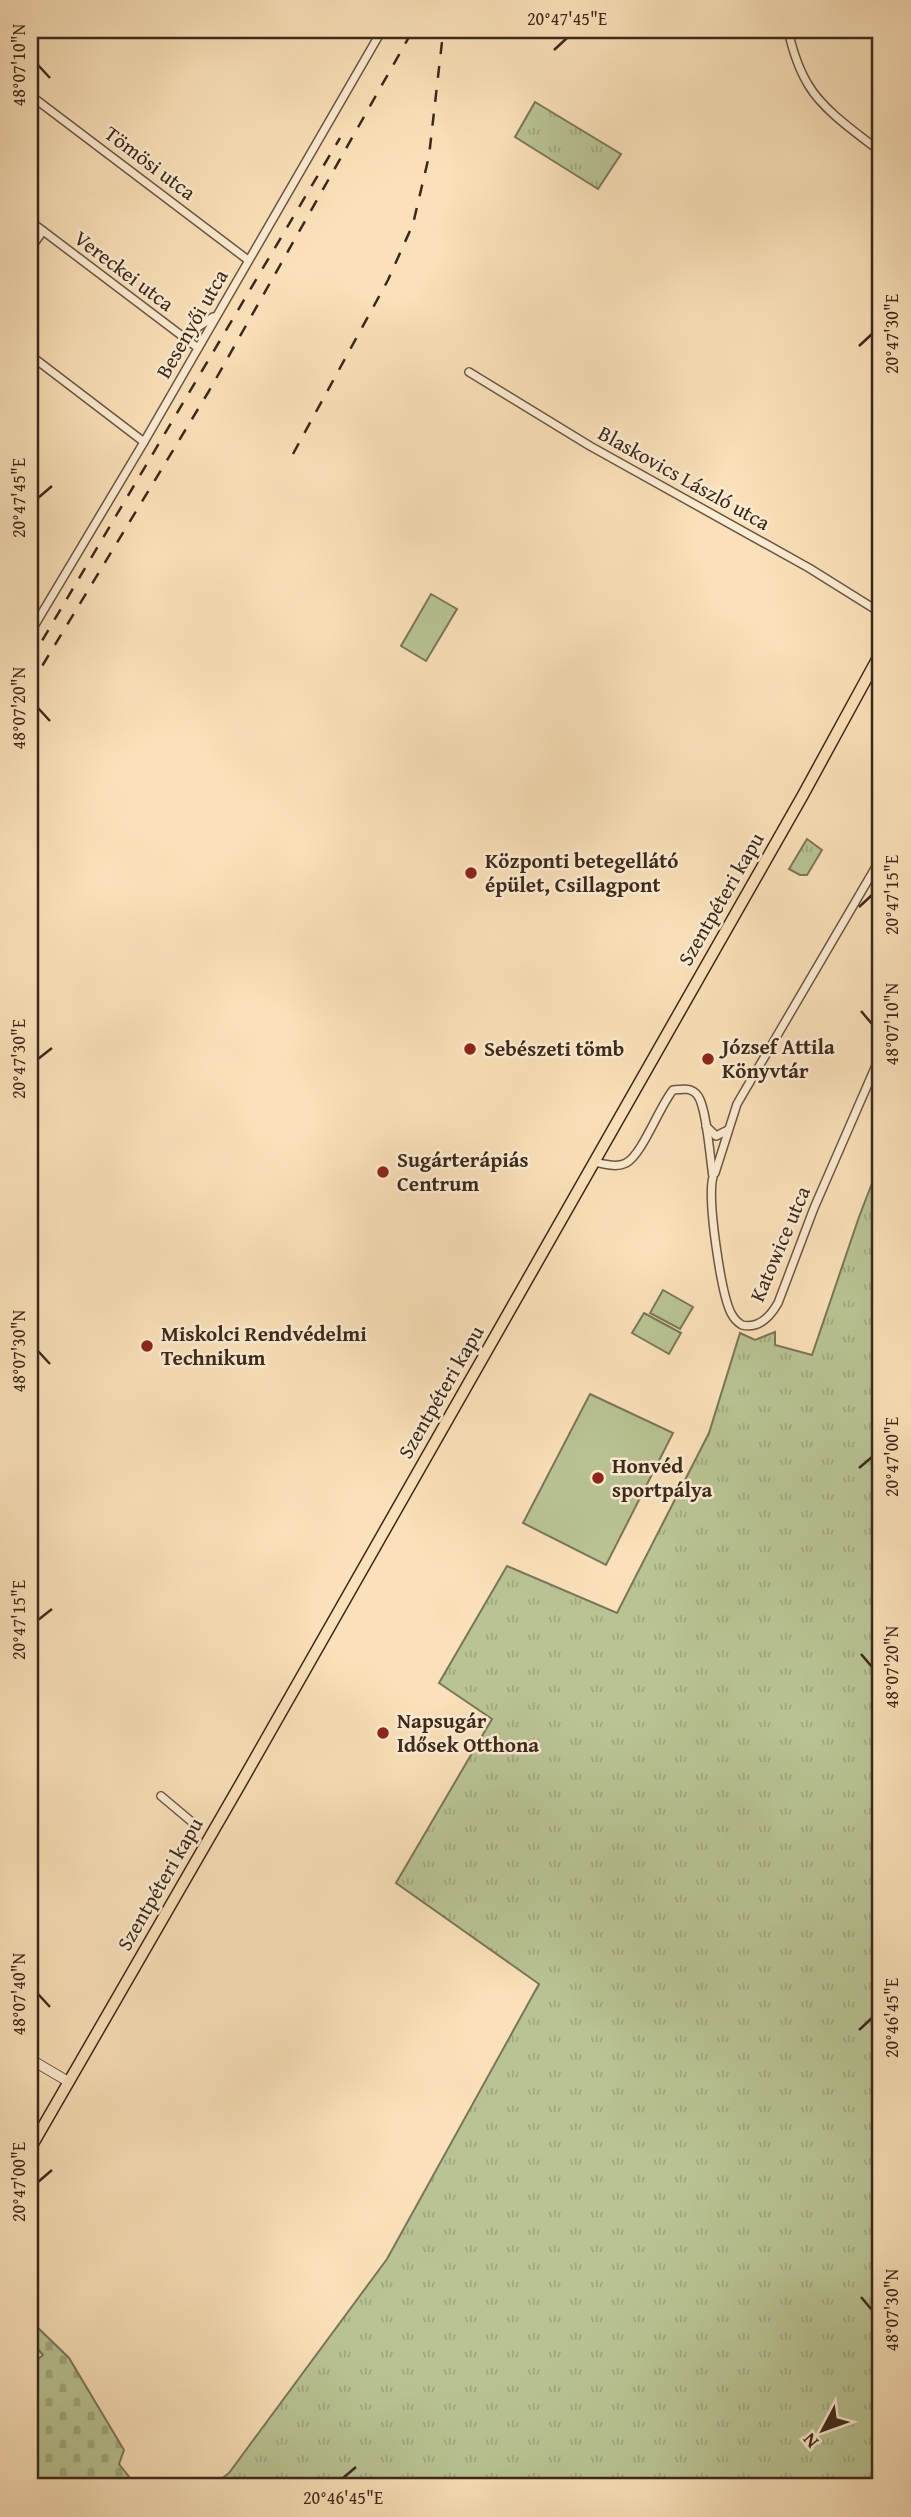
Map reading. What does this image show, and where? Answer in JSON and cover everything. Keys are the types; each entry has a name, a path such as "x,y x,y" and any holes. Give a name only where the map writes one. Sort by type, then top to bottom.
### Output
{"main road":[{"name":"Szentpéteri kapu","path":"30,2149 803,795 881,652"}],"street":[{"name":"Besenyői utca","path":"30,633 144,442 382,30"},
{"path":"788,30 792,47 809,87 838,117 881,152"},
{"name":"Tömösi utca","path":"30,96 248,260"},
{"name":"Vereckei utca","path":"30,221 198,348"},
{"path":"30,249 43,231"},
{"path":"183,337 217,315"},
{"path":"30,355 144,442"},
{"name":"Blaskovics László utca","path":"469,372 590,446 809,568 881,613"},
{"name":"Katowice utca","path":"881,858 737,1104 713,1177 711,1186 715,1238 730,1311 742,1325 755,1326 768,1317 778,1303 814,1208 881,1054"},
{"name":"Katowice utca","path":"594,1162 618,1166 635,1157 665,1100 673,1090 688,1088 698,1095 703,1110 713,1177"},
{"path":"705,1125 716,1136 728,1130"},
{"path":"161,1796 192,1822"},
{"path":"30,2059 69,2082"}],"green space":[{"path":"535,102 621,154 598,189 515,137"},
{"path":"431,594 457,609 426,661 401,646"},
{"path":"807,839 822,850 807,875 800,875 789,869"},
{"path":"881,1160 881,2487 211,2487 229,2473 387,2259 539,1984 396,1883 492,1719 439,1683 507,1566 617,1613 709,1433 740,1333 755,1340 775,1332 775,1345 812,1355"},
{"path":"663,1290 693,1307 680,1329 650,1313"},
{"path":"644,1313 681,1333 669,1354 632,1333"},
{"name":"Honvéd sportpálya","path":"590,1394 673,1433 606,1565 523,1523"},
{"path":"33,2323 69,2358 124,2450 119,2464 137,2487 30,2487 30,2366 43,2355 30,2340"}],"railway":[{"path":"30,686 209,391 413,30"},
{"path":"293,454 388,280 413,224 429,156 443,33"},
{"path":"30,661 340,138"}],"place":[{"name":"Központi betegellátó épület, Csillagpont","path":"471,873"},
{"name":"Sebészeti tömb","path":"470,1049"},
{"name":"József Attila Könyvtár","path":"708,1059"},
{"name":"Sugárterápiás Centrum","path":"383,1172"},
{"name":"Miskolci Rendvédelmi Technikum","path":"147,1346"},
{"name":"Honvéd sportpálya","path":"598,1478"},
{"name":"Napsugár Idősek Otthona","path":"383,1733"}]}
